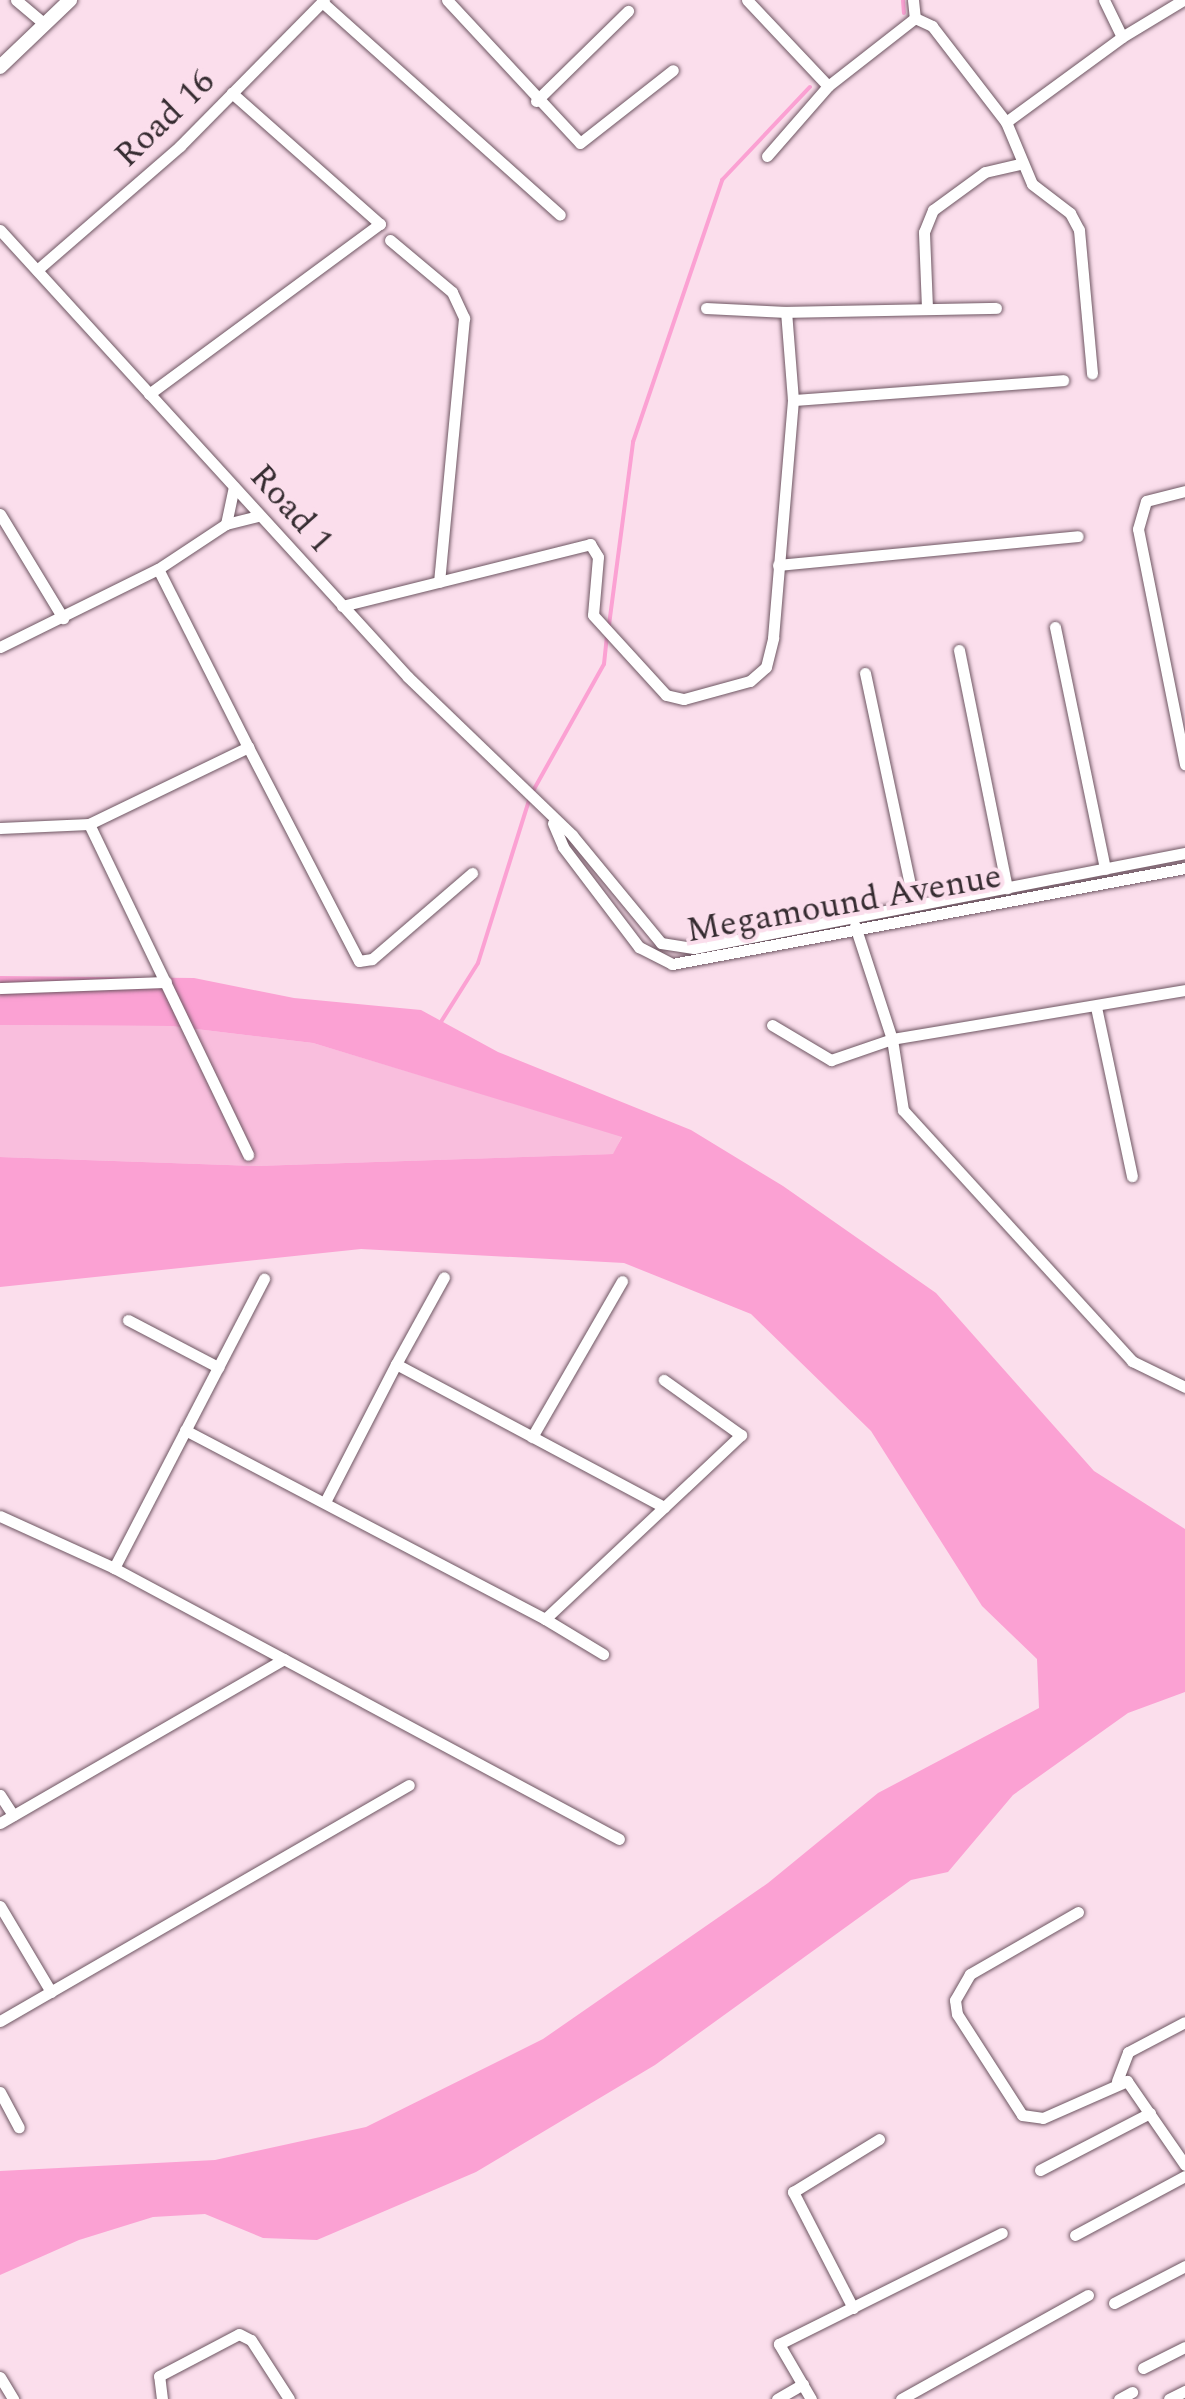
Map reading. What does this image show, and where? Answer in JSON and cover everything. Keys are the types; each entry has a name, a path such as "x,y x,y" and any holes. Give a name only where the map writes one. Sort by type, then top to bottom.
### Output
{"street":[{"path":"16,0 45,24"},
{"path":"0,67 70,0"},
{"path":"447,0 536,101 580,143 673,70"},
{"path":"747,0 828,86"},
{"path":"913,0 915,18"},
{"path":"1104,0 1122,37"},
{"path":"1006,122 1122,37 1183,0"},
{"path":"323,1 560,215"},
{"name":"Road 16","path":"37,270 137,186 323,1"},
{"path":"536,101 628,11"},
{"path":"767,156 828,86 915,18"},
{"path":"915,18 932,26 1006,122 1019,164 1078,230 1092,373"},
{"path":"149,394 380,224 232,93"},
{"path":"926,308 924,232 933,210 985,172 1019,164"},
{"name":"Road 1","path":"0,230 342,606 572,835"},
{"path":"390,240 452,292 464,318 439,582"},
{"path":"706,308 786,312 996,308"},
{"path":"342,606 590,544 598,557 595,618 617,636 675,700 750,681 771,654 793,400 786,312"},
{"path":"793,400 1063,380"},
{"path":"226,524 234,487"},
{"path":"1185,491 1146,501 1138,529 1185,763"},
{"path":"0,514 63,618"},
{"path":"0,648 158,568 226,524 260,516"},
{"path":"778,565 1078,536"},
{"path":"158,568 360,961 372,959 472,873"},
{"path":"1055,627 1105,869"},
{"path":"959,650 1007,888"},
{"path":"866,673 914,903"},
{"path":"0,828 89,824 248,747"},
{"name":"Road 1","path":"546,812 564,847"},
{"path":"89,824 248,1156"},
{"name":"Megamound Avenue","path":"572,835 639,923 675,949 1185,853"},
{"name":"Megamound Avenue","path":"564,847 640,947 672,964 1185,868"},
{"path":"852,916 892,1040 894,1083 917,1129 1132,1361 1185,1387"},
{"path":"0,988 166,982"},
{"path":"772,1025 830,1060 892,1040 1185,990"},
{"path":"1096,1007 1132,1176"},
{"path":"325,1502 444,1276"},
{"path":"114,1568 264,1279"},
{"path":"532,1437 622,1281"},
{"path":"128,1320 218,1367"},
{"path":"396,1364 664,1507"},
{"path":"545,1619 741,1435 664,1380"},
{"path":"185,1430 545,1619 603,1654"},
{"path":"1,1514 114,1568 619,1839"},
{"path":"0,1823 284,1659"},
{"path":"0,2021 409,1785"},
{"path":"0,1795 13,1815"},
{"path":"0,1906 51,1992"},
{"path":"1078,1912 970,1974 954,2007 1022,2116 1043,2118 1117,2081 1127,2081 1185,2165"},
{"path":"1117,2081 1128,2052 1185,2022"},
{"path":"0,2092 19,2127"},
{"path":"1040,2170 1150,2113"},
{"path":"853,2308 792,2192 878,2139"},
{"path":"1075,2235 1185,2176"},
{"path":"811,2399 779,2344 1002,2234"},
{"path":"1114,2303 1185,2266"},
{"path":"901,2399 1088,2295"},
{"path":"162,2399 159,2376 239,2334 250,2340 289,2399"},
{"path":"1143,2368 1185,2347"},
{"path":"0,2377 13,2399"},
{"path":"777,2399 803,2384"},
{"path":"1169,2399 1185,2391"},
{"path":"1119,2399 1132,2392"}],"shaded area":[{"path":"0,976 194,978 294,998 421,1010 498,1052 691,1130 783,1186 936,1293 1094,1471 1185,1529 1185,1692 1128,1713 1013,1795 948,1872 911,1880 655,2065 476,2172 317,2240 263,2238 205,2214 153,2217 79,2240 0,2275 0,2171 215,2160 366,2127 543,2039 768,1883 878,1793 1039,1708 1037,1659 982,1606 871,1431 751,1314 624,1263 361,1249 0,1287 0,1157 256,1166 613,1154 622,1137 313,1043 171,1026 0,1025"},
{"path":"0,1025 171,1026 313,1043 622,1136 614,1154 256,1166 0,1157"}],"waterway":[{"path":"903,0 904,13"},
{"path":"609,625 633,442 722,180 810,87"},
{"path":"533,791 604,664 607,635"},
{"path":"439,1025 478,963 529,800"}]}
